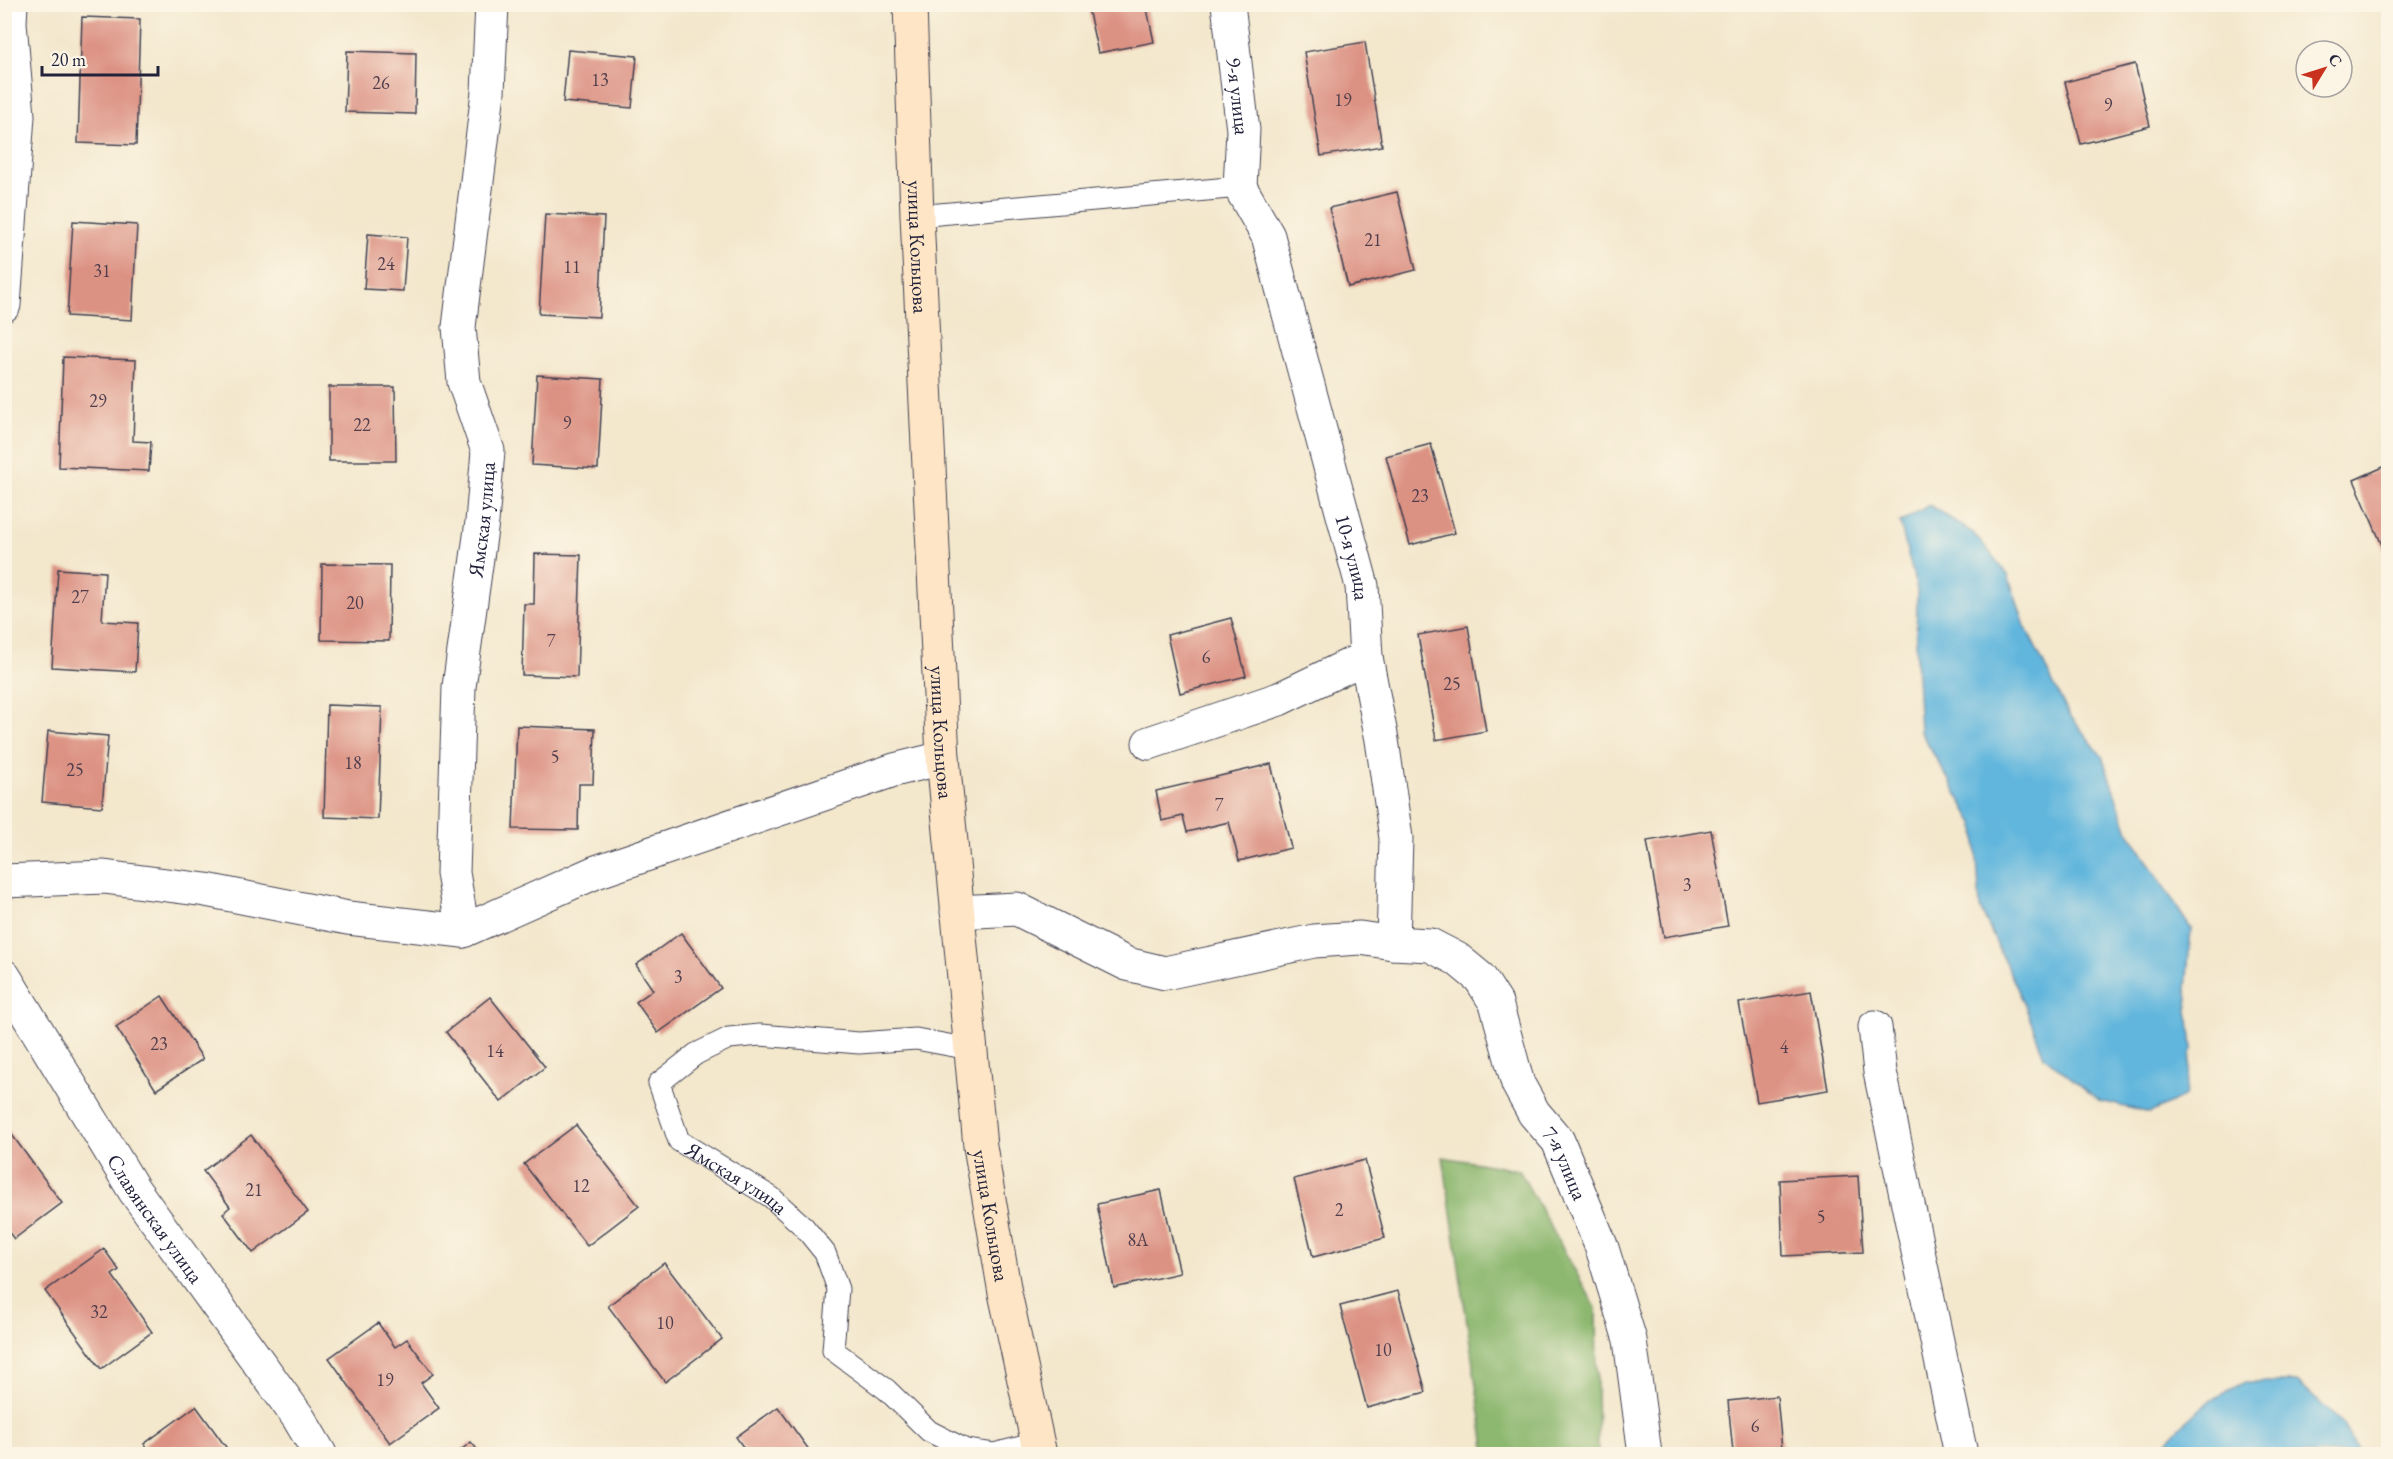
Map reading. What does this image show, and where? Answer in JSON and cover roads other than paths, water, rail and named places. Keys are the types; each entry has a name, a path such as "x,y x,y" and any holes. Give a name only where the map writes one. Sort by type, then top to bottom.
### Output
{"main road":[{"name":"улица Кольцова","path":"910,4 917,216 943,758 980,1146 1005,1293 1038,1449"}],"street":[{"path":"4,305 18,116 10,23 12,4"},
{"name":"Ямская улица","path":"463,931 453,873 459,687 482,522 488,451 464,382 459,327 488,92 492,4"},
{"name":"9-я улица","path":"1228,4 1244,130 1240,187"},
{"name":"10-я улица","path":"1240,187 1268,236 1362,586 1366,657 1382,740 1396,838 1393,943"},
{"path":"1149,743 1279,699 1366,657"},
{"path":"4,881 104,877 206,890 348,918 463,931 596,872 894,770 943,758"},
{"name":"7-я улица","path":"957,912 1017,909 1127,964 1165,973 1314,941 1360,938 1430,945 1456,959 1480,978 1496,1003 1518,1084 1534,1113 1558,1142 1602,1248 1630,1340 1645,1455"},
{"name":"Славянская улица","path":"4,976 134,1190 298,1418 320,1455"},
{"path":"1875,1027 1880,1072 1961,1455"}],"lane":[{"path":"917,216 1240,187"},
{"name":"Ямская улица","path":"970,1048 916,1039 860,1043 760,1035 729,1038 696,1054 659,1083 679,1141 771,1197 804,1227 825,1253 838,1289 833,1350 887,1390 929,1431 966,1450 994,1454 1038,1449"}],"water":[{"path":"1929,505 1975,534 2008,575 2025,626 2068,713 2102,756 2128,831 2191,929 2186,989 2192,1049 2185,1096 2150,1113 2100,1101 2044,1056 2024,1003 1980,908 1975,825 1920,731 1916,657 1917,590 1900,523"},
{"path":"2245,1382 2297,1382 2342,1423 2361,1454 2158,1454 2196,1412 2218,1396"}]}
